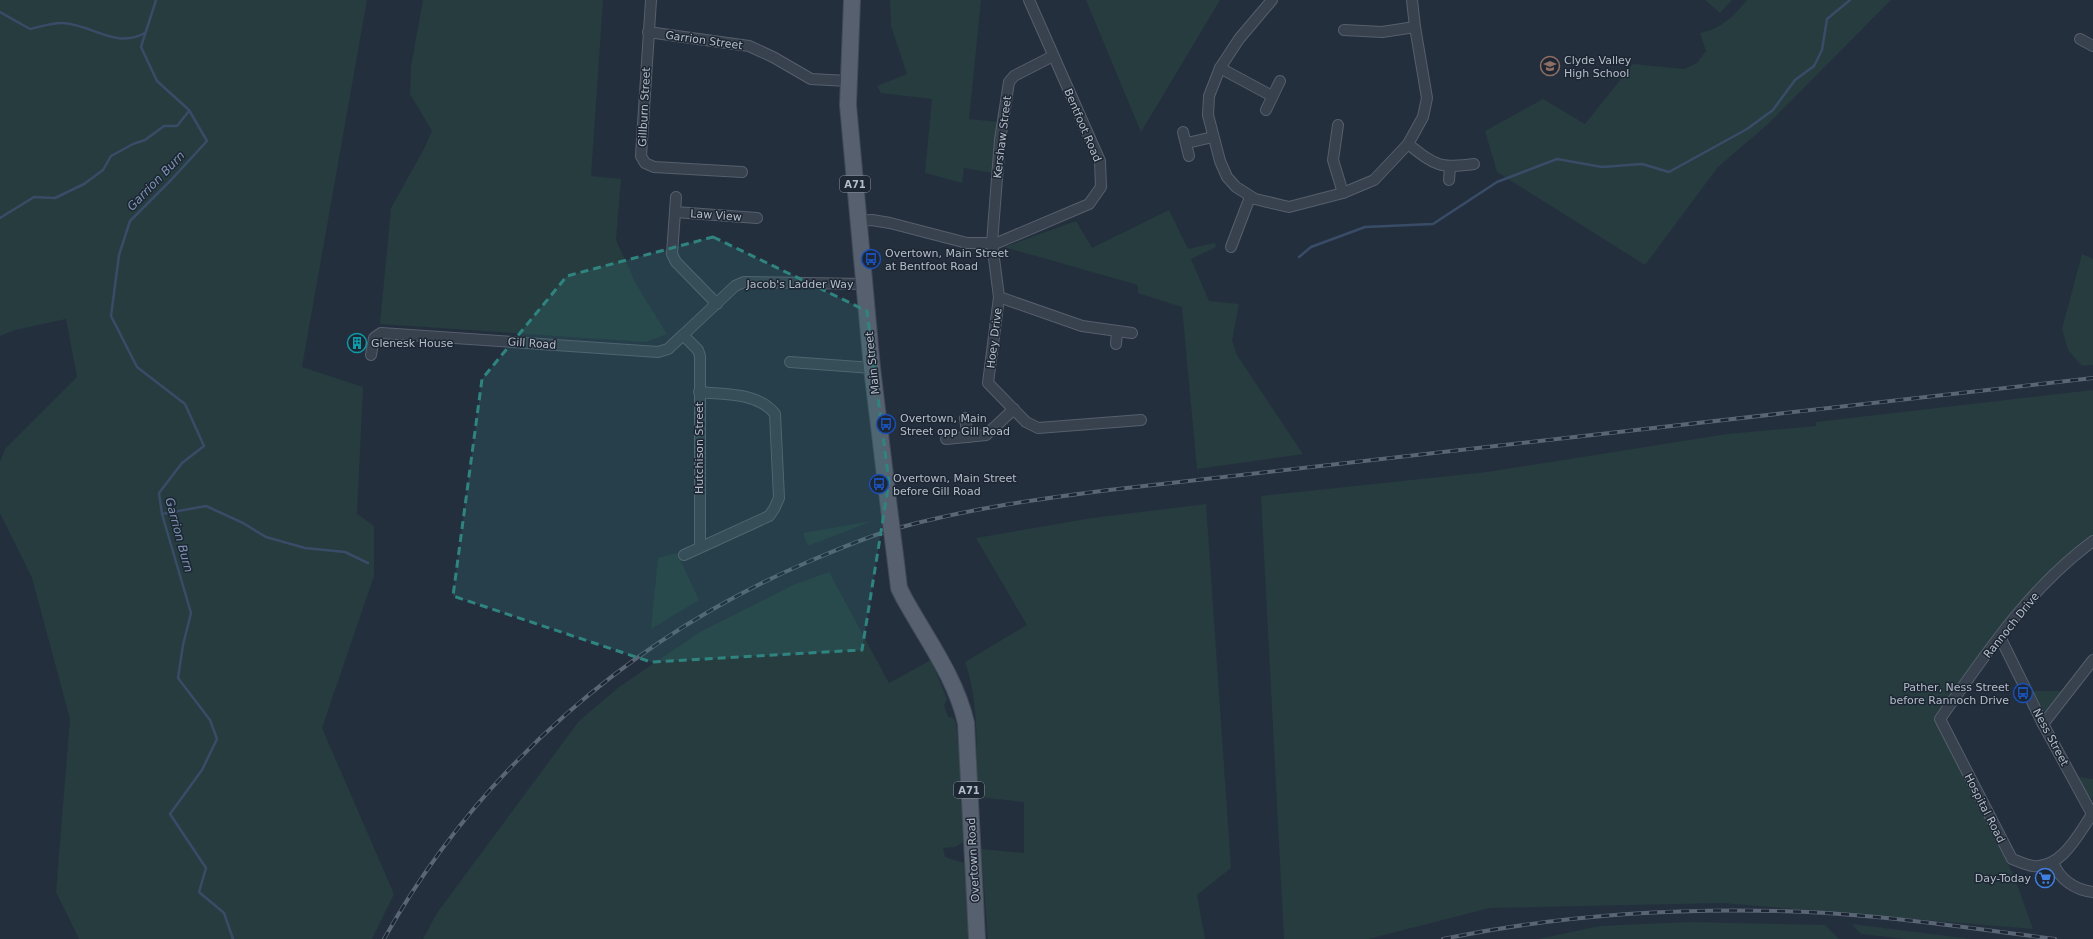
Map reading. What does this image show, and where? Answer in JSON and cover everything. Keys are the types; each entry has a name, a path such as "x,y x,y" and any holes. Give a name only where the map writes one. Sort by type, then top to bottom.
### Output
{"main road":[{"name":"Main Street","path":"852,0 848,105 872,368 899,588 946,672 963,709"},
{"name":"Overtown Road","path":"963,709 966,730 977,939"}],"street":[{"name":"Gillburn Street","path":"651,0 642,156 645,163 654,167 742,172"},
{"name":"Bentfoot Road","path":"858,221 872,220 890,223 967,243 997,243 1089,204 1101,187 1100,161 1029,0"},
{"path":"1272,0 1240,39 1220,68 1209,96 1208,115 1213,137 1227,176 1236,187 1250,197 1288,207 1343,193 1374,180 1408,144 1423,117 1427,98 1412,0"},
{"path":"1344,30 1382,32 1415,27"},
{"name":"Garrion Street","path":"648,32 749,46 773,57 812,79 848,81"},
{"path":"2080,38 2093,46"},
{"name":"Kershaw Street","path":"992,243 1000,140 1009,82 1014,76 1053,56"},
{"path":"1220,68 1272,96"},
{"path":"1266,110 1280,81"},
{"path":"1338,125 1333,160 1343,193"},
{"path":"1183,132 1187,143 1189,156"},
{"path":"1187,143 1213,137"},
{"path":"1408,144 1431,162 1450,167 1474,164"},
{"path":"1449,180 1450,167"},
{"name":"Law View","path":"676,197 672,254 676,262 717,304"},
{"path":"1231,247 1250,197"},
{"name":"Law View","path":"675,212 757,218"},
{"name":"Hoey Drive","path":"992,243 999,297 988,383 1026,422 1038,428 1141,420"},
{"name":"Jacob's Ladder Way","path":"683,335 735,286 744,282 864,284"},
{"path":"999,297 1082,326 1132,332"},
{"path":"1116,344 1118,331"},
{"name":"Gill Road","path":"371,355 374,338 381,333 658,352 668,349 683,335"},
{"name":"Hutchison Street","path":"683,335 698,350 700,356 700,547"},
{"path":"790,362 872,368"},
{"path":"684,555 769,516 779,498 775,414 768,405 748,397 699,392"},
{"path":"946,439 986,435 1014,409"},
{"path":"965,418 968,437"},
{"name":"Rannoch Drive","path":"1940,718 2018,612 2040,587 2072,557 2093,541"},
{"name":"Ness Street","path":"2000,637 2043,724 2093,814"},
{"path":"2043,724 2093,660"},
{"name":"Hospital Road","path":"1940,718 2012,859 2033,866 2053,862"},
{"path":"2093,814 2068,849 2053,862 2056,871 2067,882 2076,888 2093,892"}],"highlighted area":[{"path":"713,237 867,311 889,482 862,650 651,662 453,596 482,379 567,276"}],"green space":[{"path":"0,0 367,0 302,367 363,387 357,514 374,526 374,576 322,728 394,894 372,939 79,939 56,892 70,719 32,578 0,513 0,462 5,449 77,377 66,319 15,330 0,336"},
{"path":"423,0 603,0 591,176 621,179 616,240 636,284 667,334 646,342 380,324 391,208 424,149 432,131 410,94 411,66"},
{"path":"890,0 981,0 969,119 998,122 993,173 964,168 962,183 925,173 932,99 881,93 877,86 907,74 891,26"},
{"path":"1086,0 1220,0 1141,132"},
{"path":"1705,0 1732,0 1720,13"},
{"path":"1747,0 1891,0 1767,125 1718,167 1645,265 1497,172 1485,131 1543,99 1585,124 1633,64 1684,69 1697,63 1706,51 1700,33 1721,25"},
{"path":"1169,210 1188,249 1215,243 1216,247 1191,259 1209,301 1239,304 1232,341 1237,355 1303,454 1197,469 1182,307 1138,293 1138,285 1004,247 1076,221 1092,248"},
{"path":"2082,254 2093,259 2093,365 2082,366 2068,350 2062,329"},
{"path":"2093,390 2093,536 2059,563 2014,609 1934,717 2014,876 2033,929 1722,903 1490,908 1368,939 1284,939 1261,496 1487,472 1727,434 1816,426 1816,422"},
{"path":"1206,504 1231,868 1197,895 1205,939 988,939 981,849 1024,853 1024,802 977,797 975,711 970,678 965,662 1027,625 976,538 1092,518"},
{"path":"872,521 808,546 803,533"},
{"path":"677,553 699,600 651,629 658,558"},
{"path":"829,572 889,683 931,660 947,699 944,705 948,717 953,718 956,723 961,772 965,841 955,847 943,848 945,857 964,863 969,939 423,939 437,913 579,721 619,687 700,632 793,585"},
{"path":"2033,691 2062,691 2048,710 2044,711"},
{"path":"2078,777 2093,779 2093,799 2088,795"},
{"path":"1689,922 1825,925 1839,939 1538,939 1600,926"},
{"path":"1852,924 1971,939 1906,939 1861,934"}],"waterway":[{"name":"Garrion Burn","path":"156,0 141,47 157,81 189,110 207,141 130,221 119,255 111,316 137,367 185,404 204,446 182,463 159,493 162,514 191,613 183,645 178,678 210,720 217,739 202,770 170,814 206,868 199,892 224,913 233,939"},
{"path":"1299,257 1311,247 1365,227 1433,224 1497,182 1557,159 1602,167 1642,164 1669,172 1747,129 1773,110 1795,80 1814,66 1822,50 1827,19 1850,0"},
{"path":"0,12 30,29 63,23 114,37 134,37 145,33"},
{"path":"0,218 34,197 55,198 84,184 103,170 111,156 133,144 145,140 164,126 177,126 189,111"},
{"path":"162,514 206,506 243,523 266,537 305,548 345,552 368,563"}],"railway":[{"path":"384,939 422,877 465,819 513,765 566,715 622,669 681,628 744,592 810,561 876,535 950,515 1029,501 1109,490 2093,378"},
{"path":"1443,939 1490,930 1586,918 1682,911 1730,910 1856,915 1941,924 2055,939"}],"place":[{"name":"Clyde Valley High School","path":"1550,66"},
{"name":"Overtown, Main Street at Bentfoot Road","path":"871,259"},
{"name":"Glenesk House","path":"357,343"},
{"name":"Overtown, Main Street opp Gill Road","path":"886,424"},
{"name":"Overtown, Main Street before Gill Road","path":"879,484"},
{"name":"Pather, Ness Street before Rannoch Drive","path":"2023,693"},
{"name":"Day-Today","path":"2045,878"}]}
